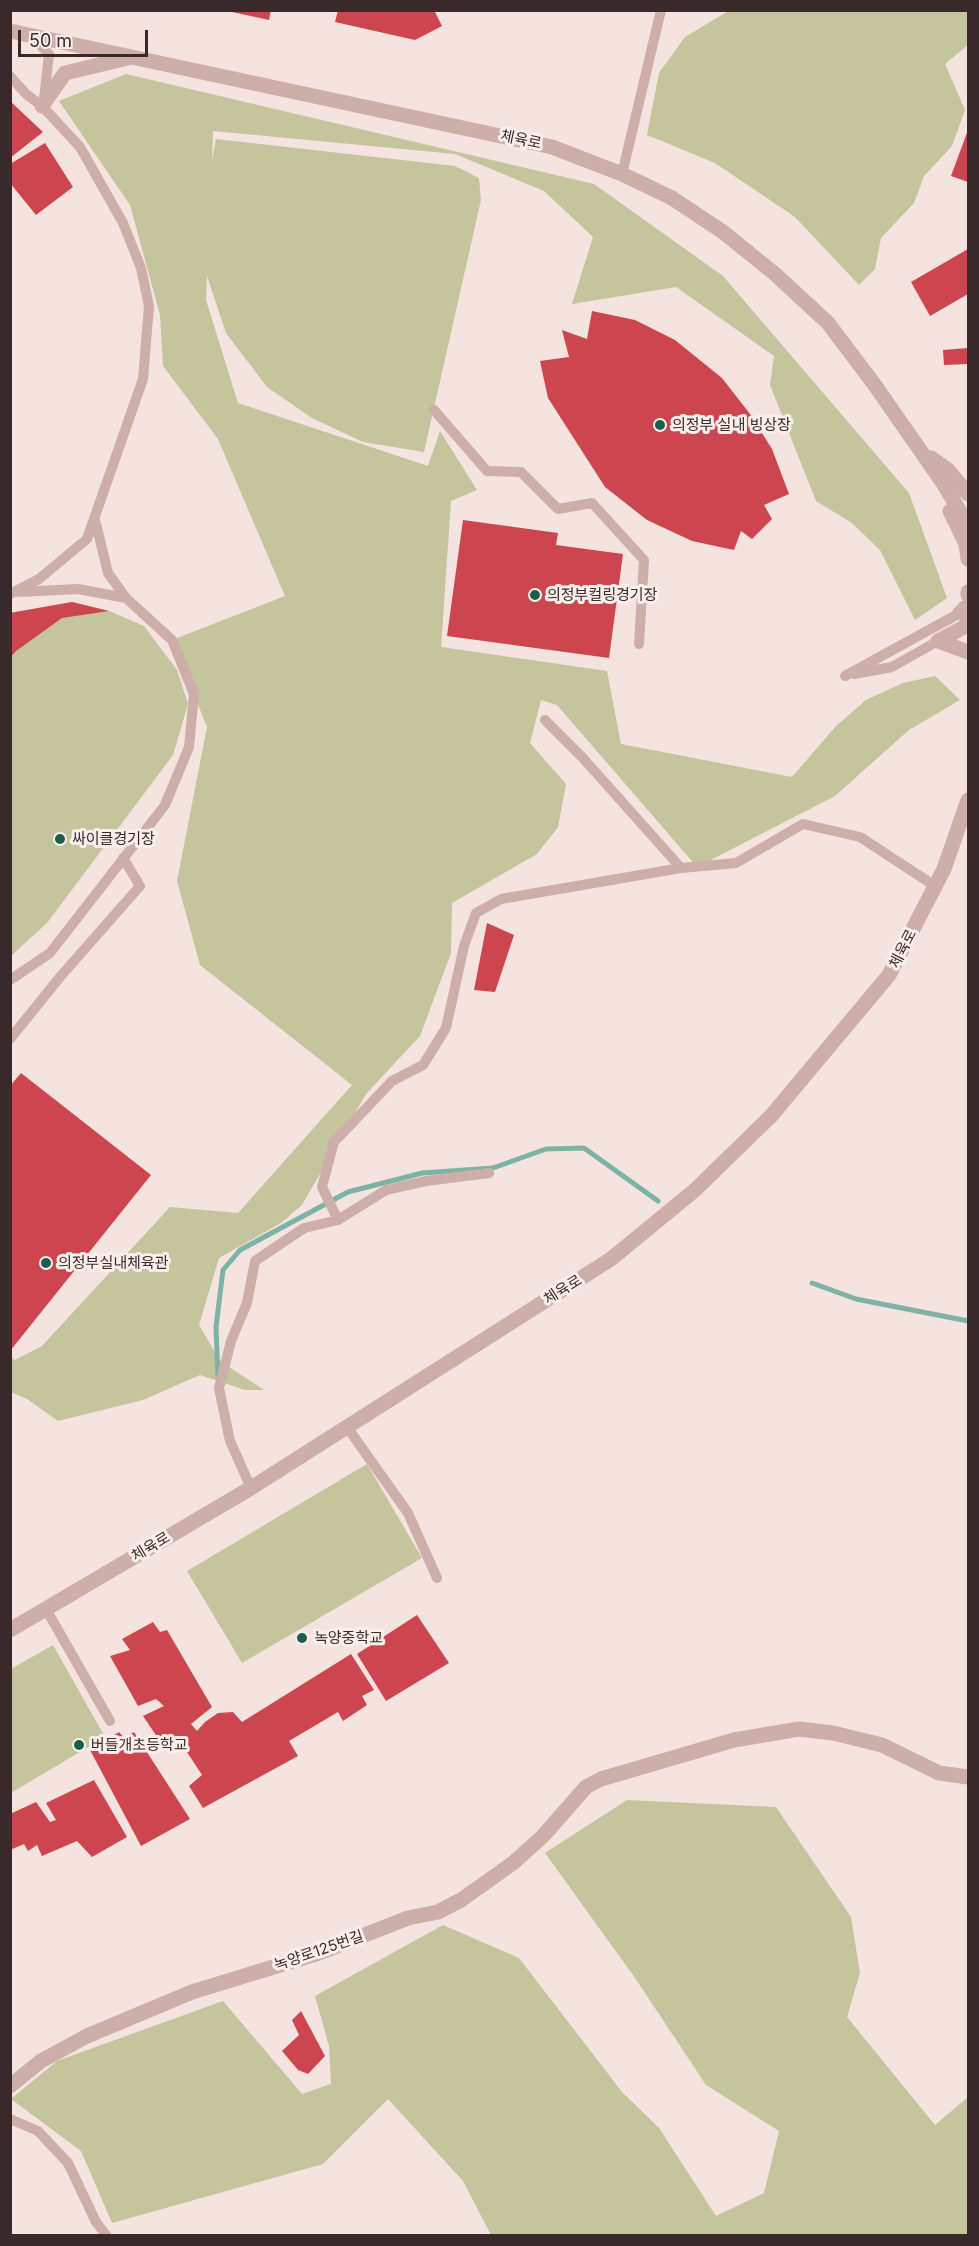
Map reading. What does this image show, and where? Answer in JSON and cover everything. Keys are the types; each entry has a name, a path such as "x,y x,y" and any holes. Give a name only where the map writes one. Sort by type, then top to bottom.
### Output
{"street":[{"name":"체육로","path":"10,31 552,147 622,174 672,198 723,232 775,274 828,323 921,452"},
{"path":"42,106 65,73 134,57"},
{"path":"921,452 948,470 969,494"},
{"path":"921,452 969,525"},
{"path":"921,452 966,544 969,559"},
{"path":"966,615 938,641 969,652"},
{"name":"체육로","path":"10,1630 250,1488 611,1259 695,1190 771,1116 889,975 935,886 969,800"},
{"name":"녹양로125번길","path":"10,2086 41,2061 87,2036 192,1992 319,1953 408,1918 446,1908 513,1863 543,1836 586,1787 601,1779 734,1740 799,1729 833,1733 882,1745 939,1773 969,1778"}],"lane":[{"path":"622,174 661,10"},
{"path":"29,34 49,54 48,80 42,106"},
{"path":"10,76 80,147 123,223 141,268 149,306 143,379 87,539 39,579 11,593"},
{"path":"434,410 487,471 521,472 558,509 592,503 644,560 639,644"},
{"path":"10,980 50,953 165,805 189,747 194,694 172,640 126,598 108,573 95,520"},
{"path":"11,593 78,589 126,598"},
{"path":"938,641 892,667 845,676 966,615 968,594"},
{"path":"545,720 582,757 681,868"},
{"path":"336,1216 322,1187 334,1142 392,1081 423,1065 446,1028 464,946 476,913 501,899 681,868 736,863 803,824 860,837 935,886"},
{"path":"10,1039 60,977 140,886 123,858"},
{"path":"250,1488 230,1441 219,1388 231,1341 247,1303 255,1261 304,1228 336,1216 386,1190 426,1181 489,1173"},
{"path":"347,1427 408,1513 437,1578"},
{"path":"46,1609 110,1721"},
{"path":"10,2119 38,2131 68,2163 96,2222 107,2235"}],"green space":[{"path":"730,10 968,11 968,45 945,64 965,110 952,146 924,176 914,203 881,238 875,269 859,285 795,217 715,163 647,135 659,73 685,37"},
{"path":"126,74 594,184 723,276 909,493 947,598 915,620 880,550 852,523 816,501 770,385 774,356 676,287 572,304 593,237 544,191 455,154 213,131 212,160 216,139 455,166 479,178 481,200 424,452 363,442 312,418 267,387 226,333 207,276 206,300 238,403 428,466 440,431 477,490 451,501 441,647 607,671 621,744 792,777 836,726 866,700 903,683 935,676 960,700 909,730 835,796 697,867 557,705 541,700 530,743 566,784 558,827 537,854 452,903 451,953 420,1036 366,1094 302,1205 281,1223 219,1258 199,1325 220,1361 264,1390 245,1390 200,1375 143,1400 58,1421 27,1399 11,1392 10,1357 15,1360 42,1346 170,1207 238,1213 352,1085 200,965 177,881 207,727 172,640 285,596 218,439 163,366 160,315 130,205 59,101"},
{"name":"싸이클경기장","path":"72,602 109,611 144,626 177,670 188,704 173,755 47,923 11,956 10,613"},
{"path":"367,1464 422,1558 242,1663 187,1571"},
{"path":"53,1645 105,1737 11,1793 11,1669"},
{"path":"627,1800 776,1807 851,1917 860,1973 847,2017 935,2125 967,2098 968,2093 968,2235 491,2235 463,2181 388,2099 323,2164 112,2223 81,2151 11,2099 57,2061 223,2001 302,2094 331,2084 329,2046 315,1996 443,1925 519,1958 622,2092 659,2128 716,2216 764,2193 779,2131 706,2085 633,1975 545,1853"}],"building":[{"path":"223,10 271,10 269,20"},
{"path":"338,10 434,10 442,26 415,40 335,22"},
{"path":"10,101 43,132 10,158"},
{"path":"968,130 968,182 951,176"},
{"path":"45,143 73,187 36,215 10,183 10,164"},
{"path":"968,249 968,294 930,316 911,282"},
{"name":"의정부 실내 빙상장","path":"592,311 635,320 675,340 722,378 750,414 772,449 789,494 764,505 772,519 752,539 741,531 734,550 692,541 647,520 605,487 548,398 540,361 569,357 562,330 587,339"},
{"path":"968,348 968,364 944,365 943,350"},
{"name":"의정부컬링경기장","path":"463,520 558,533 556,545 623,554 609,658 447,636"},
{"path":"72,602 109,611 62,618 16,651 10,658 10,613"},
{"path":"487,923 514,935 495,992 474,990"},
{"name":"의정부실내체육관","path":"21,1073 151,1175 10,1351 10,1086"},
{"path":"417,1615 449,1663 386,1701 357,1654"},
{"path":"153,1622 160,1632 167,1630 212,1707 191,1724 197,1731 218,1713 233,1712 242,1722 351,1654 374,1690 362,1696 367,1705 343,1721 338,1712 289,1741 298,1756 203,1808 189,1786 202,1775 183,1746 168,1753 143,1716 164,1706 156,1699 138,1706 110,1656 130,1650 122,1639"},
{"path":"119,1732 124,1738 134,1732 190,1819 141,1846 90,1750"},
{"path":"94,1780 127,1837 92,1857 77,1841 42,1856 37,1845 28,1851 24,1844 10,1850 10,1814 36,1802 50,1822 56,1820 46,1803"},
{"path":"301,2011 325,2056 308,2074 298,2070 282,2051 299,2035 292,2020"}],"waterway":[{"path":"218,1377 216,1327 223,1270 240,1250 348,1192 422,1173 493,1168 546,1149 584,1148 658,1201"},
{"path":"812,1283 856,1299 968,1321"}],"place":[{"name":"의정부 실내 빙상장","path":"660,425"},
{"name":"의정부컬링경기장","path":"535,595"},
{"name":"싸이클경기장","path":"60,839"},
{"name":"의정부실내체육관","path":"46,1263"},
{"name":"녹양중학교","path":"302,1638"},
{"name":"버들개초등학교","path":"79,1745"}]}
